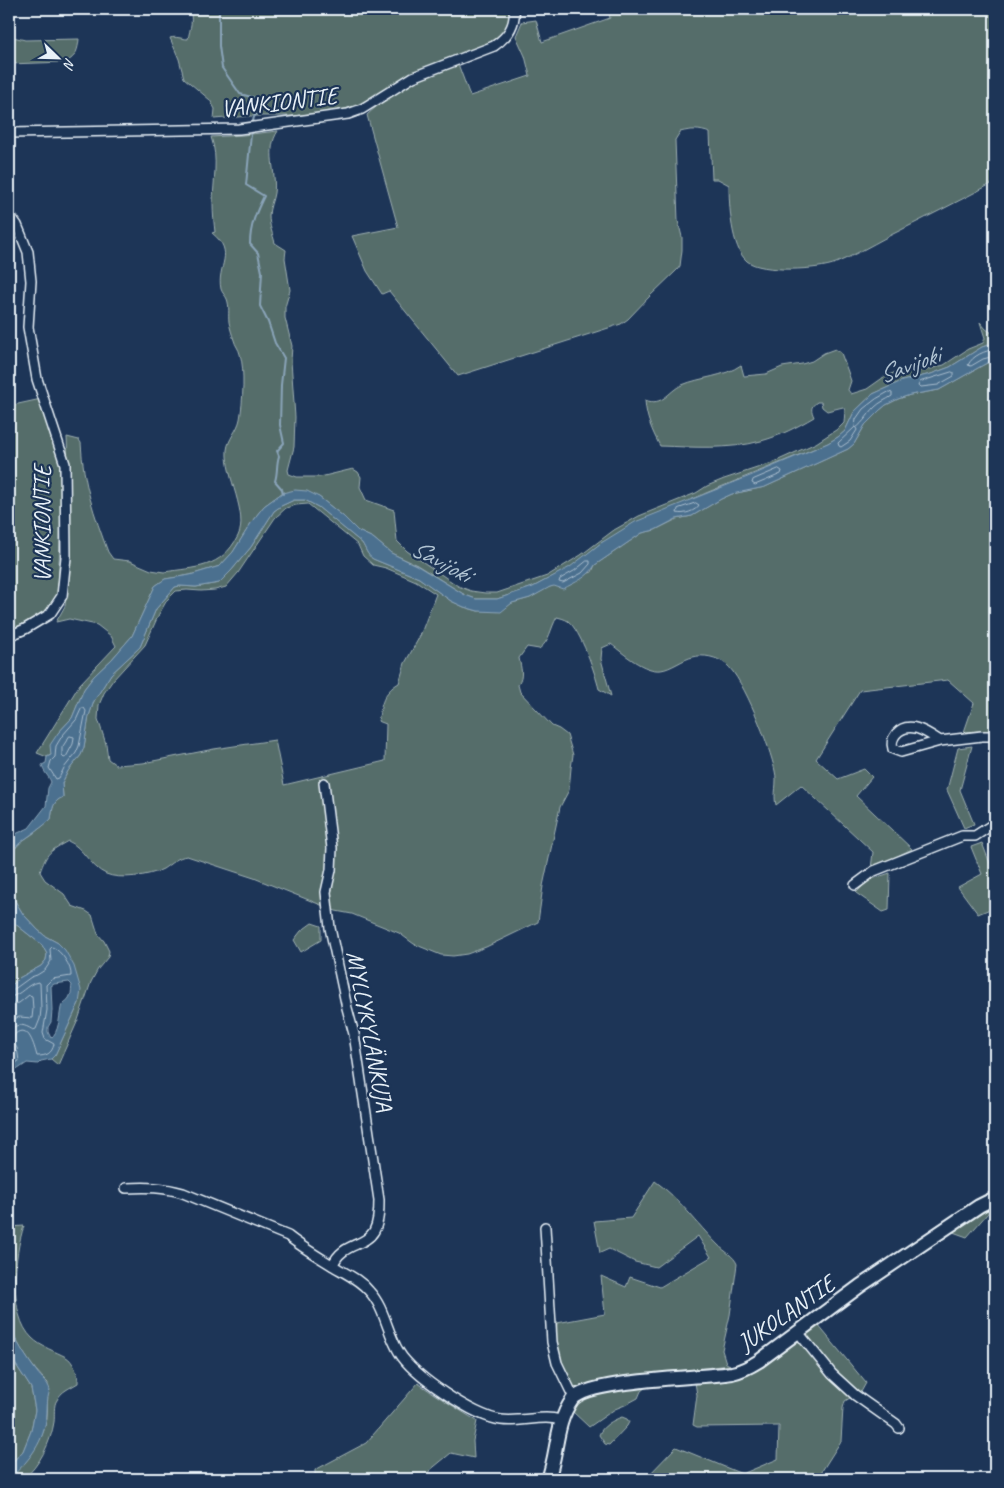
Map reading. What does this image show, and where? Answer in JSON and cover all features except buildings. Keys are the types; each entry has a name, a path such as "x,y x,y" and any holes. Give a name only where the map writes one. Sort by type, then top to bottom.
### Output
{"street":[{"name":"VANKIONTIE","path":"9,133 239,129 348,114 362,109 413,77 494,46 503,40 510,31 514,22 514,9"},
{"name":"VANKIONTIE","path":"9,214 17,225 28,252 31,281 28,327 37,379 65,464 66,557 62,596 50,614 9,636"},
{"path":"940,741 921,729 911,727 900,729 894,736 891,744 893,749 901,752 940,741 995,736"},
{"name":"MYLLYKYLÄNKUJA","path":"324,783 332,848 331,870 326,892 330,928 346,1008 354,1034 379,1200 375,1230 370,1238 348,1248 340,1254 333,1265"},
{"path":"854,885 874,871 962,836 975,836 995,822"},
{"path":"126,1188 160,1188 183,1193 288,1236 358,1281 370,1291 383,1313 399,1353 426,1380 487,1417 512,1421 547,1418 562,1420"},
{"name":"JUKOLANTIE","path":"574,1398 582,1393 618,1384 734,1373 748,1368 860,1286 995,1198"},
{"path":"545,1227 552,1342 557,1363 574,1398 562,1420 557,1436 555,1457 548,1479"},
{"path":"798,1332 832,1374 854,1395 900,1428"}],"green space":[{"path":"189,9 509,9 510,25 504,35 391,86 355,106 338,111 292,116 250,116 214,119 215,109 210,100 184,78 179,59 170,38 188,39 191,27"},
{"path":"608,9 995,9 995,182 836,263 804,269 764,267 747,261 737,246 732,225 729,185 718,179 712,179 710,133 695,130 680,132 675,140 678,221 682,237 680,266 677,270 621,324 458,376 389,291 382,294 367,271 352,236 398,227 367,115 399,91 458,64 470,96 530,76 525,56 516,36 522,22 536,20 542,42 610,18"},
{"path":"9,36 25,40 79,39 76,53 66,62 9,64"},
{"path":"278,131 272,146 274,193 269,216 275,243 286,250 285,258 290,290 285,307 285,318 292,346 291,361 295,417 294,447 288,470 289,474 297,477 320,477 353,469 358,472 361,477 360,487 366,500 394,510 397,541 407,551 458,586 471,591 497,593 547,576 581,555 614,530 639,516 696,493 724,479 772,463 816,443 844,423 845,410 843,407 827,411 822,407 821,402 817,402 813,405 812,409 814,417 775,437 761,441 724,447 660,446 650,424 645,400 651,402 661,400 682,385 727,372 741,365 744,376 766,374 782,367 812,361 824,353 835,349 841,353 848,372 851,381 848,390 851,394 867,389 884,377 896,372 926,370 944,365 968,349 983,343 985,338 980,322 995,335 995,343 982,347 950,367 902,381 873,394 854,412 845,431 828,443 706,493 601,543 571,567 533,587 497,599 476,599 465,595 417,565 391,553 373,538 358,531 319,497 282,493 264,506 233,552 220,566 190,575 165,579 155,586 132,636 84,689 72,718 58,733 51,755 47,757 37,753 80,684 116,646 111,636 97,625 69,619 56,622 65,606 71,547 67,437 79,440 81,443 84,472 90,498 108,552 113,559 130,561 151,570 164,572 197,567 216,561 224,555 238,536 241,527 241,517 229,471 227,450 240,419 243,395 243,368 229,324 228,302 221,289 220,281 225,253 219,240 212,233 215,232 213,204 215,154 211,137"},
{"path":"995,360 995,730 964,732 974,703 948,680 860,690 816,759 838,779 864,769 872,777 856,796 912,849 871,869 873,852 801,785 776,805 775,771 768,746 741,684 726,664 710,657 697,656 665,669 655,670 634,662 611,644 602,648 601,659 611,696 599,689 587,653 573,626 567,620 557,617 543,646 539,649 527,647 519,658 522,672 518,685 520,692 552,726 567,735 573,755 569,790 560,807 543,886 538,922 467,954 441,955 414,944 399,933 352,914 336,911 254,878 187,856 150,874 126,877 112,876 100,871 78,848 68,841 50,853 40,872 45,880 64,894 72,906 92,915 98,934 109,951 108,957 98,969 91,982 78,1020 58,1065 51,1059 55,1055 79,1003 58,943 38,930 23,914 9,891 9,855 22,841 51,819 55,803 63,797 62,783 68,771 81,755 84,747 89,716 94,701 111,674 140,647 156,609 175,587 196,587 219,583 251,547 274,511 294,500 305,500 318,507 362,543 373,559 419,578 451,601 464,607 478,611 504,608 512,603 530,598 547,588 592,572 595,565 642,533 655,530 677,519 692,516 732,494 765,487 848,449 854,444 865,425 886,405 910,395 939,390","holes":["308,504 358,545 363,556 373,565 386,568 416,581 436,594 420,636 405,663 399,683 389,691 382,704 378,721 386,724 385,761 284,785 275,740 214,749 143,763 116,765 108,759 106,744 98,719 99,705 104,693 113,680 145,645 167,600 176,591 215,590 226,587 238,573 275,518 286,508 296,505"]},
{"path":"41,399 60,461 61,505 58,594 47,611 9,631 9,406"},
{"path":"972,746 960,790 974,824 964,828 947,790 958,748"},
{"path":"982,843 995,876 995,907 978,914 958,887 982,874 971,847"},
{"path":"890,873 889,910 883,912 856,893 869,880"},
{"path":"9,919 42,945 47,954 46,960 41,966 19,978 9,988"},
{"path":"312,923 321,926 321,940 301,952 294,940 301,931"},
{"path":"655,1181 680,1204 737,1264 730,1315 722,1350 726,1363 730,1365 603,1380 574,1392 560,1362 556,1342 557,1323 605,1314 601,1276 626,1287 630,1277 660,1287 711,1257 698,1236 656,1267 635,1262 609,1249 600,1253 594,1221 631,1218"},
{"path":"995,1205 967,1237 953,1232"},
{"path":"24,1226 20,1238 15,1284 19,1315 24,1328 32,1338 71,1361 78,1383 63,1392 56,1402 50,1438 34,1468 23,1479 9,1479 28,1459 38,1444 47,1419 48,1383 26,1356 9,1324 9,1227"},
{"path":"818,1325 866,1383 856,1401 850,1398 845,1401 841,1441 820,1474 813,1479 645,1479 676,1447 742,1474 778,1459 779,1426 697,1427 693,1425 697,1395 695,1382 735,1377"},
{"path":"9,1354 31,1388 35,1410 31,1431 23,1451 9,1466"},
{"path":"418,1383 477,1421 473,1441 474,1458 451,1453 429,1471 429,1479 315,1479 315,1470 366,1443"},
{"path":"646,1387 641,1391 638,1398 615,1409 589,1427 572,1411 580,1402 590,1396"},
{"path":"622,1417 629,1422 627,1426 609,1445 605,1444 599,1435 600,1432 608,1424"}],"water":[{"path":"995,343 995,360 939,390 910,395 886,405 865,425 854,444 848,449 765,487 732,494 692,516 676,519 655,530 642,533 595,565 589,573 577,582 563,589 554,586 550,587 530,598 512,603 501,612 478,611 464,607 451,601 419,578 373,559 362,543 318,507 305,500 294,500 281,506 274,511 251,547 219,583 196,587 175,587 156,609 140,647 111,674 94,701 89,716 84,747 81,755 68,771 62,783 63,797 55,803 51,819 18,844 9,855 9,837 29,828 46,806 48,788 51,782 42,765 46,763 47,757 51,755 50,745 72,718 84,689 132,636 155,586 165,579 190,575 220,566 233,552 264,506 282,493 295,490 307,491 319,497 358,531 373,538 391,553 416,565 465,595 476,599 497,599 533,587 570,567 601,543 635,522 828,443 845,431 854,412 873,394 902,381 950,367 982,347"},
{"path":"9,891 23,914 38,930 65,950 74,966 81,990 79,1003 55,1055 51,1059 41,1061 38,1064 27,1063 18,1069 14,1068 9,1079 9,988 19,978 41,966 46,960 47,954 42,945 9,919","holes":["69,982 72,985 71,995 62,1006 57,1029 51,1038 48,1032 52,1010 51,986"]},
{"path":"9,1324 22,1349 50,1390 46,1421 41,1438 28,1460 9,1479 9,1466 23,1451 31,1431 35,1410 31,1388 9,1354"}],"waterway":[{"path":"219,9 219,46 222,68 240,94 259,99 264,106 254,117 253,121"},
{"path":"251,134 246,185 264,196 254,219 250,244 258,253 262,272 260,306 275,343 284,358 280,425 284,443 277,451 279,456 275,481 282,489 283,494"}],"water label":[{"name":"Savijoki","path":"909,365"},
{"name":"Savijoki","path":"441,561"}]}
